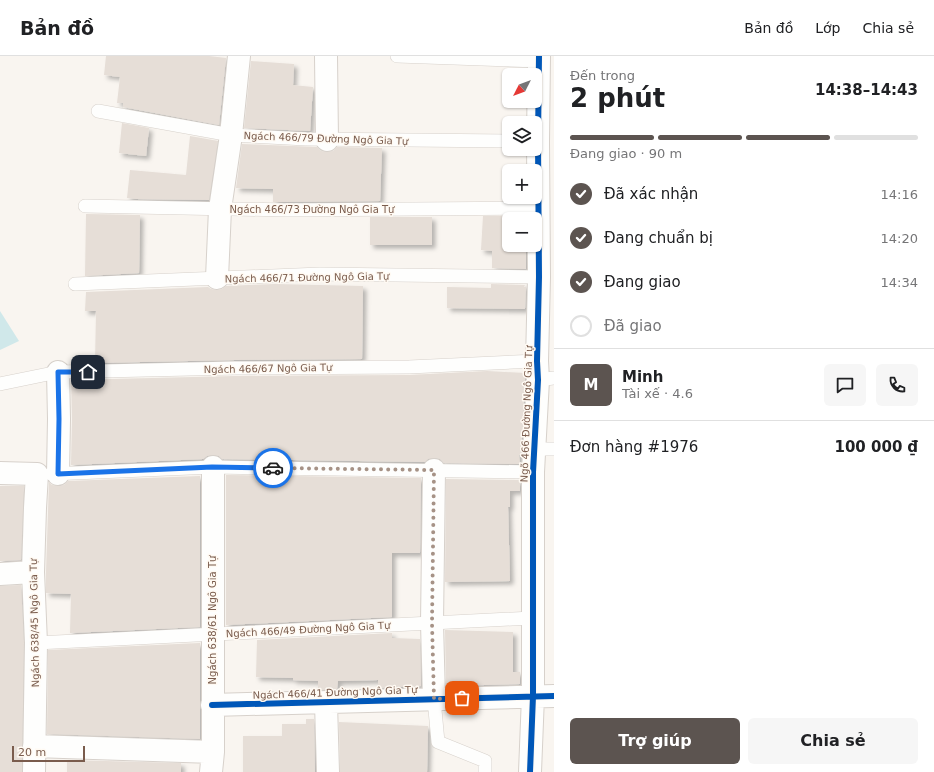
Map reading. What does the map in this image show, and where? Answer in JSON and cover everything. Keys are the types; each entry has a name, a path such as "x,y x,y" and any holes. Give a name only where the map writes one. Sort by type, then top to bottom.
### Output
{"street":[{"path":"217,278 220,209 231,135 239,56"},
{"path":"326,56 327,140"},
{"name":"Ngõ 466 Đường Ngô Gia Tự","path":"539,116 543,70"},
{"name":"Ngõ 466 Đường Ngô Gia Tự","path":"530,772 533,696 533,472 545,449 537,156"},
{"path":"58,372 58,474"},
{"name":"Ngách 638/61 Ngô Gia Tự","path":"212,467 212,762"},
{"path":"434,470 432,623 434,699"},
{"path":"0,473 37,474"},
{"name":"Ngách 638/45 Ngô Gia Tự","path":"34,772 36,643 33,572 34,508 37,474"},
{"path":"0,574 33,572"},
{"name":"Ngách 466/41 Đường Ngô Gia Tự","path":"212,705 554,696"},
{"path":"326,703 328,772"},
{"path":"34,746 212,762"}],"lane":[{"path":"397,56 543,70"},
{"name":"Ngách 466/79 Đường Ngô Gia Tự","path":"98,111 231,135 327,140 502,141"},
{"name":"Ngách 466/73 Đường Ngô Gia Tự","path":"85,206 294,210 539,208"},
{"name":"Ngách 466/71 Đường Ngô Gia Tự","path":"75,284 320,274 539,277"},
{"name":"Ngách 466/67 Ngô Gia Tự","path":"0,384 58,372 235,368 409,367 543,373"},
{"path":"37,474 212,467 533,472"},
{"name":"Ngách 466/49 Đường Ngô Gia Tự","path":"36,643 532,618"},
{"path":"434,699 438,742 485,761 485,772"}],"water":[{"path":"0,311 19,341 0,350"}],"building":[{"path":"106,56 209,56 226,58 219,125 123,107 123,103 117,103 120,77 104,75"},
{"path":"251,61 294,64 293,85 313,87 310,131 244,128"},
{"path":"122,123 149,128 146,156 119,153"},
{"path":"190,136 218,141 209,200 127,198 130,170 186,175"},
{"path":"242,144 317,147 321,151 327,152 333,151 337,147 382,148 380,201 273,202 273,189 236,188"},
{"path":"86,214 140,215 139,273 85,276"},
{"path":"483,216 502,216 502,252 526,252 526,269 492,268 492,251 481,250"},
{"path":"370,217 432,217 432,245 370,245"},
{"path":"275,284 363,286 362,359 95,363 96,311 85,311 86,292 208,287 217,290 226,286"},
{"path":"491,284 525,285 525,309 447,308 447,287 491,288"},
{"path":"487,371 525,373 521,455 519,455 520,464 444,463 440,459 435,458 428,459 425,462 222,459 219,456 213,455 207,456 203,459 71,465 71,380 235,376 409,375"},
{"path":"226,475 421,478 420,553 392,553 392,617 226,625"},
{"path":"200,476 200,627 70,633 71,594 46,593 49,482 52,485 58,486 64,485 68,481"},
{"path":"446,479 520,480 520,491 510,491 510,507 508,507 510,581 445,582"},
{"path":"0,486 24,486 21,560 0,561"},
{"path":"21,585 24,643 22,772 0,772 0,586"},
{"path":"445,630 513,632 513,672 520,672 520,684 446,686"},
{"path":"392,633 392,638 420,639 421,686 378,688 378,680 338,681 337,689 318,690 318,681 293,680 293,678 256,677 257,640"},
{"path":"200,643 200,739 47,734 48,650"},
{"path":"306,719 314,719 315,772 243,772 243,736 282,736 282,724 306,724"},
{"path":"339,722 428,726 427,772 340,772"},
{"path":"67,760 181,763 181,772 67,772"}],"cycle path":[{"path":"530,772 533,696 533,472 538,380 539,56"},
{"path":"212,705 554,696"}],"way so far":[{"path":"273,468 434,470 432,623 434,699 462,698"}],"route":[{"path":"88,372 58,372 58,474 212,467 273,468"}]}
